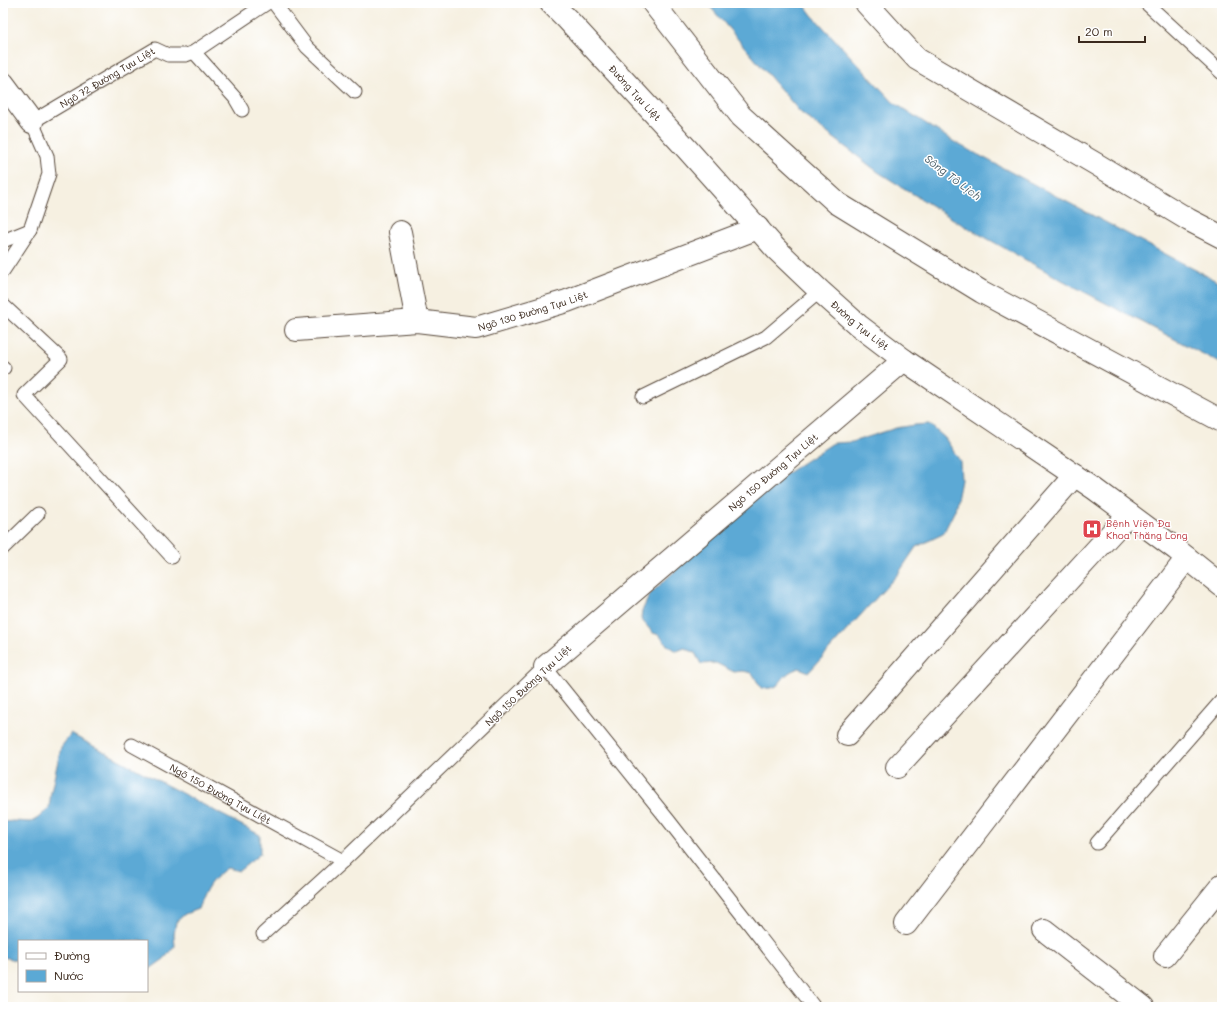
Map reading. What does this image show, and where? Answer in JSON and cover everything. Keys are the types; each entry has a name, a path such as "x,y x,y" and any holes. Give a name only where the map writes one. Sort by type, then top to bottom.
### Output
{"street":[{"name":"Đường Tựu Liệt","path":"551,3 687,149 776,249 820,291 858,324 904,360 1075,475 1130,514 1222,586"},
{"path":"653,3 741,116 837,203 982,292 1222,421"},
{"path":"866,3 917,60 1189,220 1222,237"},
{"path":"3,83 32,122"},
{"name":"Ngõ 130 Đường Tựu Liệt","path":"296,330 417,321 476,328 567,301 758,228"},
{"path":"400,232 417,321"},
{"name":"Ngõ 150 Đường Tựu Liệt","path":"546,667 904,360"},
{"path":"847,735 1075,475"},
{"path":"897,767 1130,514"},
{"path":"906,924 1188,558"},
{"path":"1166,956 1222,885"},
{"path":"1044,930 1143,1007"}],"lane":[{"name":"Ngõ 72 Đường Tựu Liệt","path":"32,122 155,49 168,55 186,55 194,52 267,3"},
{"path":"274,3 307,47 355,92"},
{"path":"1146,3 1222,74"},
{"path":"194,52 235,98 242,110"},
{"path":"3,271 30,230 49,174 47,156 32,122"},
{"path":"3,241 30,230"},
{"path":"643,397 766,337 820,291"},
{"path":"3,305 61,359 24,396 172,557"},
{"path":"3,548 38,514"},
{"path":"546,667 674,827 814,1007"},
{"name":"Ngõ 150 Đường Tựu Liệt","path":"132,745 343,861 546,667"},
{"path":"1097,843 1222,700"},
{"path":"263,934 343,861"}],"water":[{"name":"Sông Tô Lịch","path":"707,3 803,3 812,15 893,102 956,143 1222,284 1222,364 1071,285 961,224 878,172 800,112"},
{"path":"929,424 945,438 960,461 961,480 955,510 943,534 916,547 898,574 809,672 799,668 786,675 773,688 761,688 752,673 743,671 734,672 716,663 701,664 695,653 685,648 677,651 667,645 659,635 653,633 641,619 642,611 650,594 763,489 833,443 852,442 896,428"},
{"path":"71,734 260,835 260,854 239,871 227,868 212,881 198,909 185,914 176,922 174,935 175,946 164,959 148,970 148,940 18,940 18,961 3,957 3,822 31,822 49,808 61,747"}],"place":[{"name":"Bệnh Viện Đa Khoa Thăng Long","path":"1092,529"}]}
